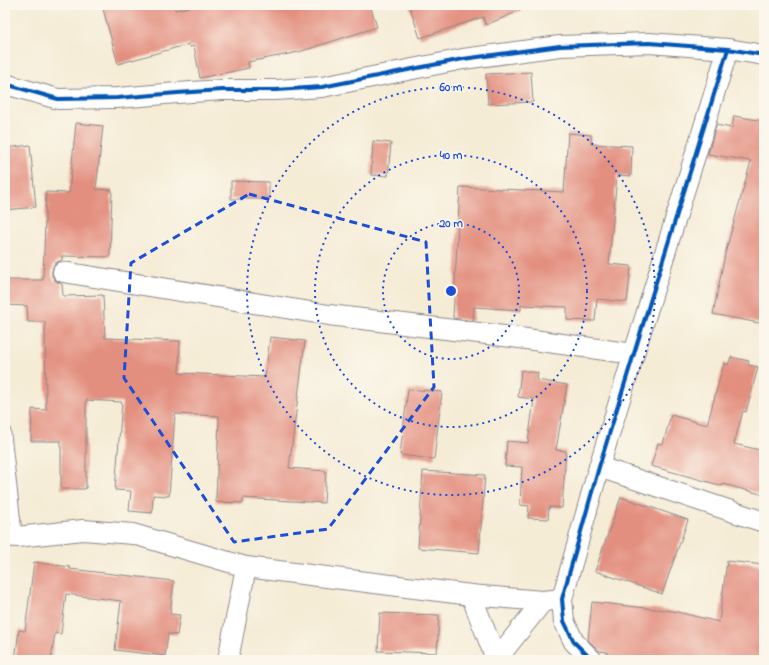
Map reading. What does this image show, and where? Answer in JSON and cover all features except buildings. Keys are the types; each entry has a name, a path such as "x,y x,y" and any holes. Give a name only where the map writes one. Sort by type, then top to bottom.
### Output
{"street":[{"path":"5,84 58,99 117,98 222,90 276,90 322,87 463,59 560,46 649,43 728,48 764,55"},
{"path":"471,595 496,659 552,600 599,467 728,48"},
{"path":"64,272 329,315 512,337 634,354"},
{"path":"599,467 764,522"},
{"path":"11,537 83,530 133,534 246,567 471,595 552,600"},
{"path":"228,660 246,567"},
{"path":"552,600 574,642 592,660"}],"lane":[{"path":"5,430 11,537"}],"highlighted area":[{"path":"249,194 426,242 434,387 328,529 234,542 124,378 131,263"}],"cycle path":[{"path":"5,84 58,99 117,98 222,90 276,90 322,87 463,59 560,46 649,43 728,49 764,55"},
{"path":"592,660 574,642 564,621 562,599 599,467 728,49"}]}
